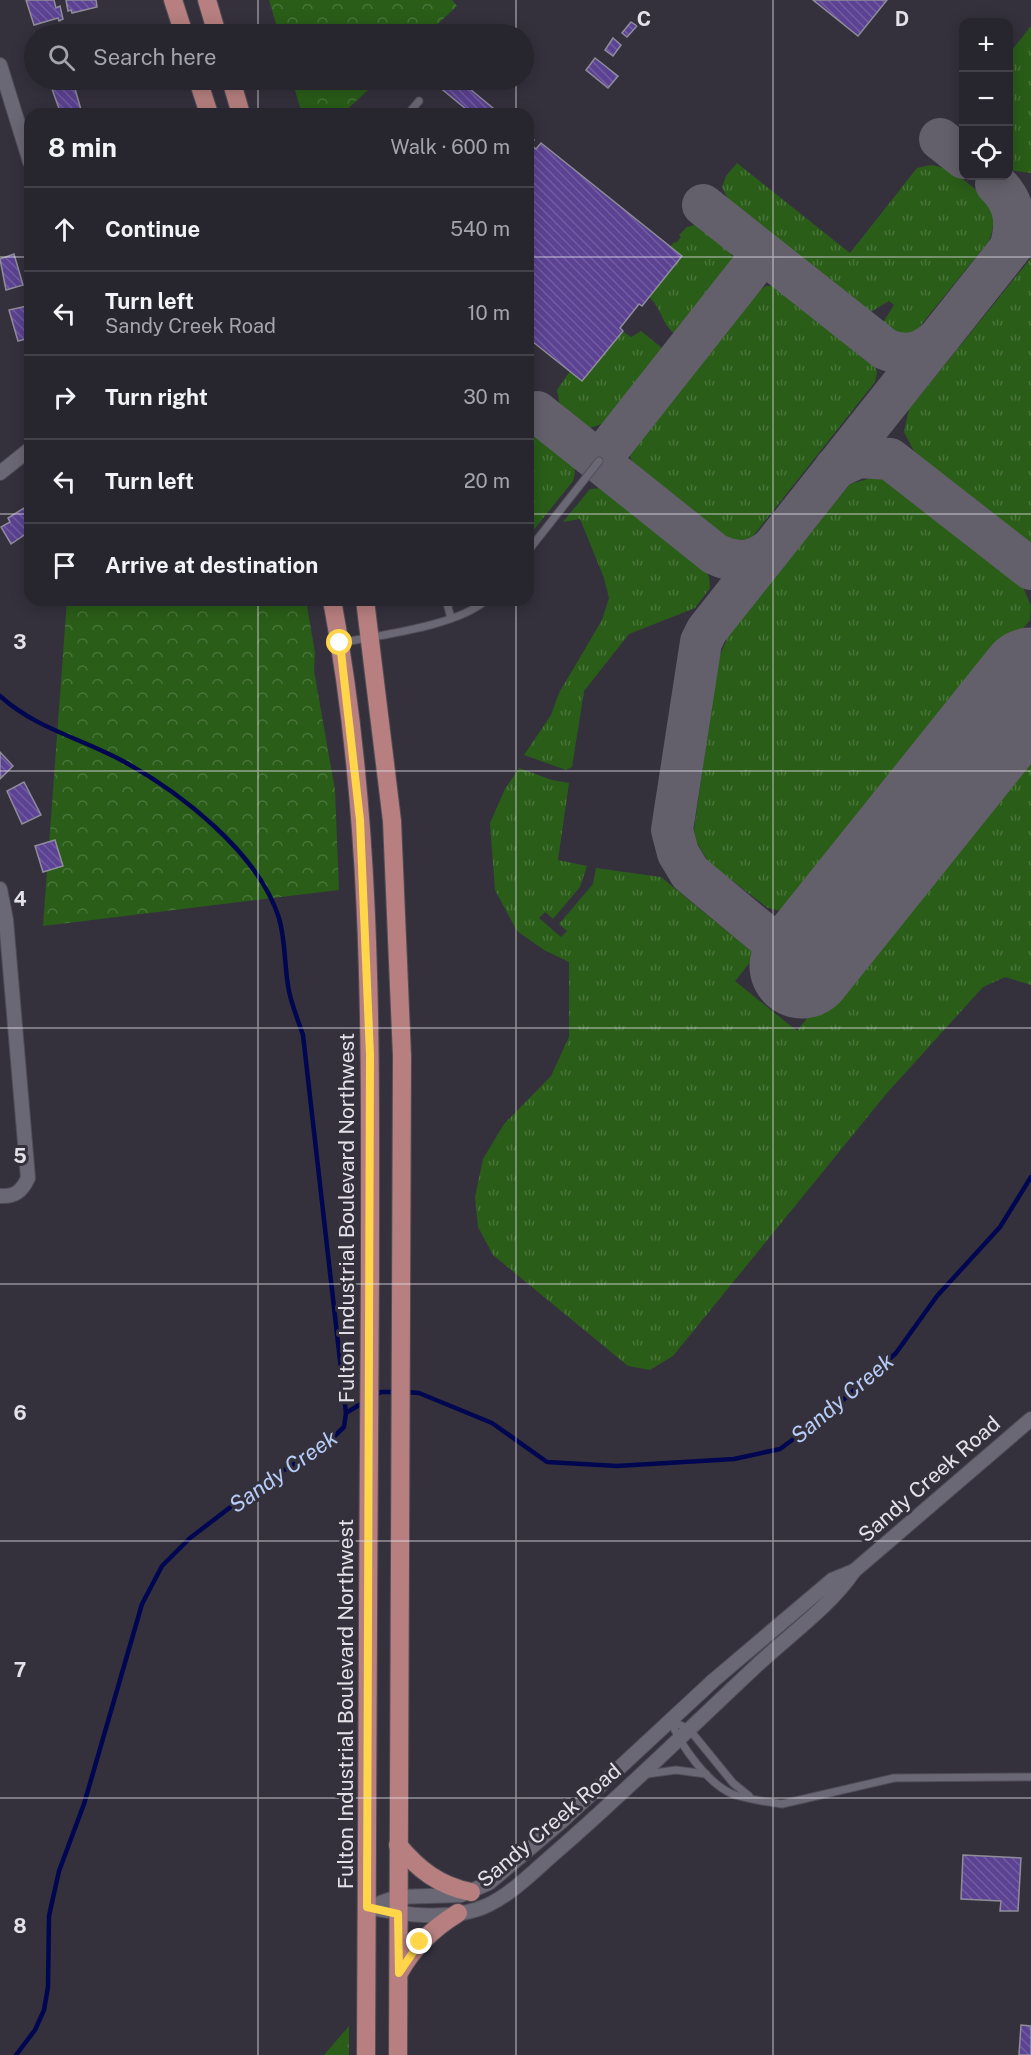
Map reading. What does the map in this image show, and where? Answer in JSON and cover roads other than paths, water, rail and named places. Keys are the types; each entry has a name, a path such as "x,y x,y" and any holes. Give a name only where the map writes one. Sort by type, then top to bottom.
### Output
{"main road":[{"path":"173,0 181,24"},
{"path":"207,0 214,24"},
{"path":"201,90 207,108"},
{"path":"234,90 240,108"},
{"name":"Fulton Industrial Boulevard Northwest","path":"333,606 340,643 360,820 367,936 370,1055 366,2055"},
{"path":"366,606 392,821 399,937 402,1056 398,2055"},
{"path":"398,1845 431,1877 451,1887 471,1892"},
{"path":"399,1973 411,1953 430,1932 458,1913"}],"street":[{"path":"0,65 24,143"},
{"path":"0,472 24,454"},
{"path":"0,889 6,920 28,1178 23,1188 10,1197 0,1196"},
{"name":"Sandy Creek Road","path":"397,1906 458,1913 475,1910 500,1898 610,1805 787,1636 841,1590 854,1571 1031,1419"},
{"name":"Sandy Creek Road","path":"367,1907 397,1906 460,1895 471,1892 504,1872 831,1580 854,1571"}],"lane":[{"path":"413,108 419,101"},
{"path":"534,543 599,461"},
{"path":"448,606 451,618"},
{"path":"340,643 451,618 479,606"},
{"path":"671,1721 689,1729 733,1783 748,1796"},
{"path":"671,1721 678,1740 706,1774 727,1791 782,1804 894,1778 1031,1777"},
{"path":"639,1777 666,1770 706,1774"}],"waterway":[{"path":"0,696 43,725 121,760 168,789 214,826 235,847 254,870 269,894 279,918 289,991 303,1035 346,1413 344,1427 323,1447 262,1483 190,1538 162,1566 142,1604 84,1804 59,1871 49,1916 48,1987 44,2010 35,2030 16,2055"},
{"name":"Sandy Creek","path":"406,1392 419,1393 492,1423 547,1462 617,1466 734,1459 780,1449 826,1415 896,1353 937,1296 1000,1227 1031,1177"},
{"name":"Sandy Creek","path":"374,1396 381,1392 397,1392"},
{"name":"Sandy Creek","path":"346,1413 364,1402"}]}
